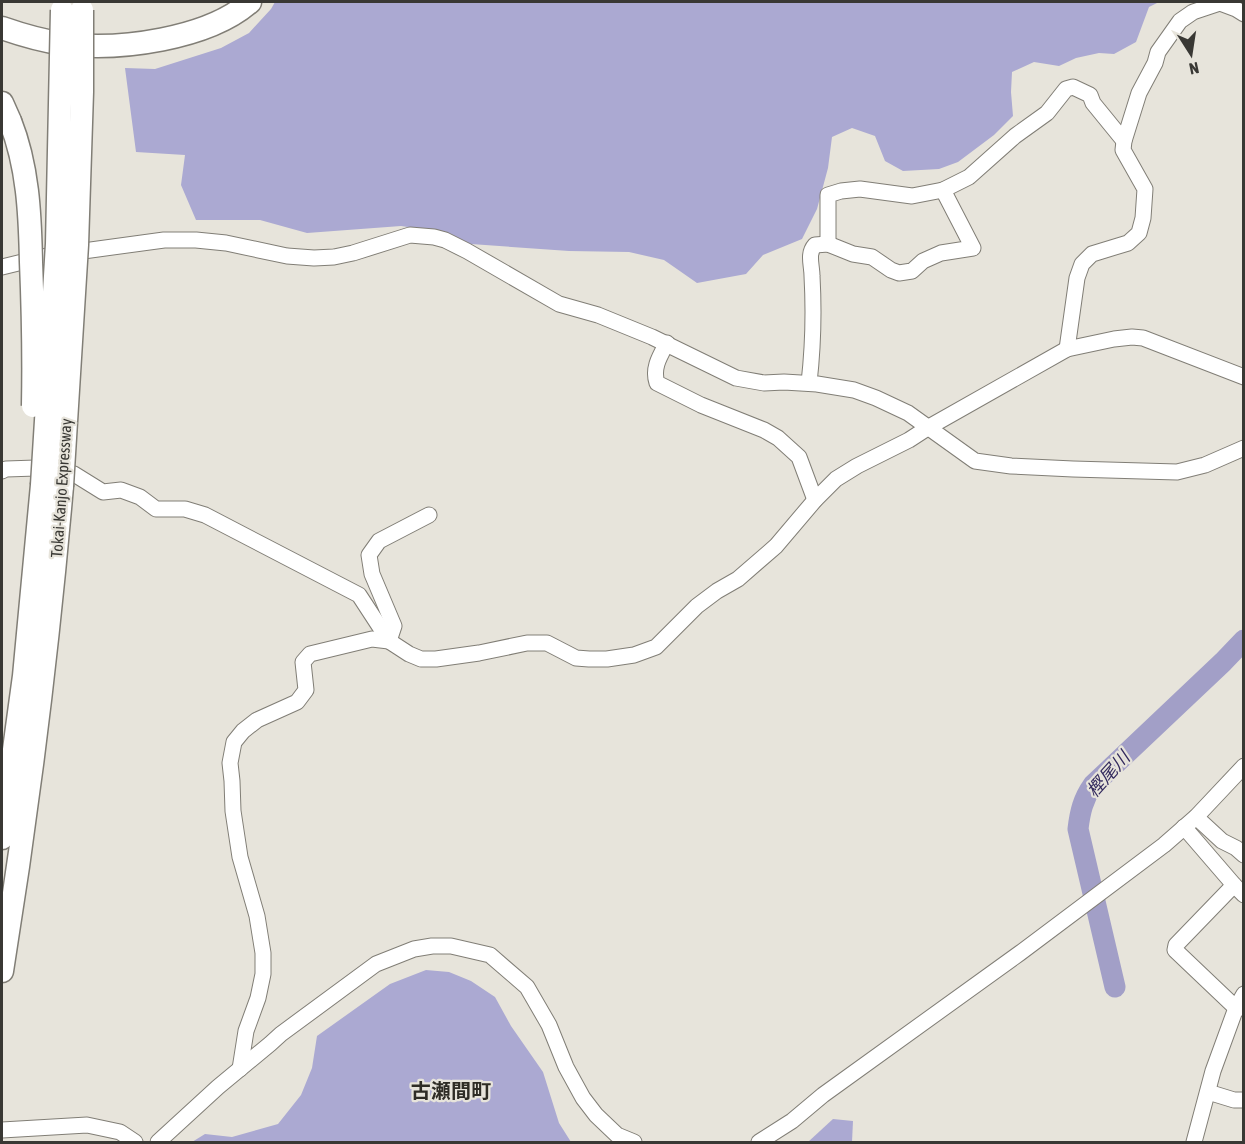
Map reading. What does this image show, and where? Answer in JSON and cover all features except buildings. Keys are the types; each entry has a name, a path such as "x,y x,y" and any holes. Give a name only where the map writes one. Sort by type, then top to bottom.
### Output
{"highway":[{"path":"2,13 50,28 91,32 174,21 225,2"},
{"path":"2,28 26,36 65,44 108,46 130,44 176,36 214,24 250,2"},
{"name":"Tokai-Kanjo Expressway","path":"2,838 77,244 82,92 78,6"},
{"name":"Tokai-Kanjo Expressway","path":"2,971 30,785 53,591 45,484 57,244 78,6"},
{"path":"6,112 21,154 27,192 34,352 45,484"}],"street":[{"path":"1067,349 1077,278 1082,264 1092,254 1128,243 1139,233 1143,218 1145,189 1123,150 1139,93 1155,63 1158,52 1180,21 1193,12 1220,2 1244,14"},
{"path":"828,244 828,195 860,189 912,196 943,190 969,177 1015,136 1047,113 1066,89 1073,87 1090,95 1093,103 1124,141"},
{"path":"808,383 813,345 811,249 815,245 828,244 853,254 872,257 899,273 912,271 923,261 941,253 973,248 943,190"},
{"path":"2,267 47,256 164,240 216,242 287,256 334,257 410,235 423,235 445,240 559,304 598,315 667,343 736,378 764,382 808,383 854,390 876,398 908,412 975,461 1011,466 1178,472 1205,465 1244,448"},
{"path":"2,471 36,468 74,474 103,492 121,489 140,497 156,509 185,509 205,515 359,595 389,641 421,659 478,653 527,643 547,643 576,657 607,659 633,655 656,647 697,606 738,579 776,546 836,479 857,465 909,440 1067,349 1114,339 1143,338 1244,376"},
{"path":"667,343 656,365 657,383 701,405 764,430 778,438 799,457 815,500"},
{"path":"389,641 394,626 372,574 369,555 380,541 429,515"},
{"path":"240,1069 246,1031 258,998 263,974 263,953 256,916 240,857 233,811 230,763 234,742 257,720 297,702 306,690 303,662 310,654 372,639 389,641"},
{"path":"759,1143 1146,859 1190,822 1244,766"},
{"path":"1190,822 1222,841 1241,847"},
{"path":"1190,822 1239,890 1176,945 1175,950 1241,1003 1213,1071 1194,1143"},
{"path":"158,1143 281,1034 376,964 414,949 432,945 452,946 490,955 527,987 549,1025 566,1067 583,1098 596,1115 617,1135 634,1143"},
{"path":"1208,1092 1234,1100 1244,1100"},
{"path":"2,1130 87,1125 120,1132 135,1143"}],"shaded area":[{"path":"275,2 1159,2 1149,7 1136,42 1114,54 1099,53 1076,58 1059,66 1034,62 1012,72 1013,116 994,135 958,162 939,169 903,171 885,161 875,136 852,128 832,137 828,168 817,209 802,239 763,255 746,274 697,283 664,260 629,252 569,251 471,244 435,231 401,226 307,233 260,220 196,220 181,185 185,155 136,152 125,68 155,69 221,48 249,33"},
{"path":"426,970 449,972 471,981 495,997 511,1026 543,1072 559,1123 571,1142 192,1142 205,1134 232,1137 278,1124 301,1095 312,1068 317,1036 390,984"},
{"path":"833,1119 853,1121 852,1142 808,1142"}],"waterway":[{"name":"樫尾川","path":"1115,987 1078,829 1084,801 1093,785 1244,640"}],"district":[{"name":"古瀬間町","path":"451,1090"}]}
